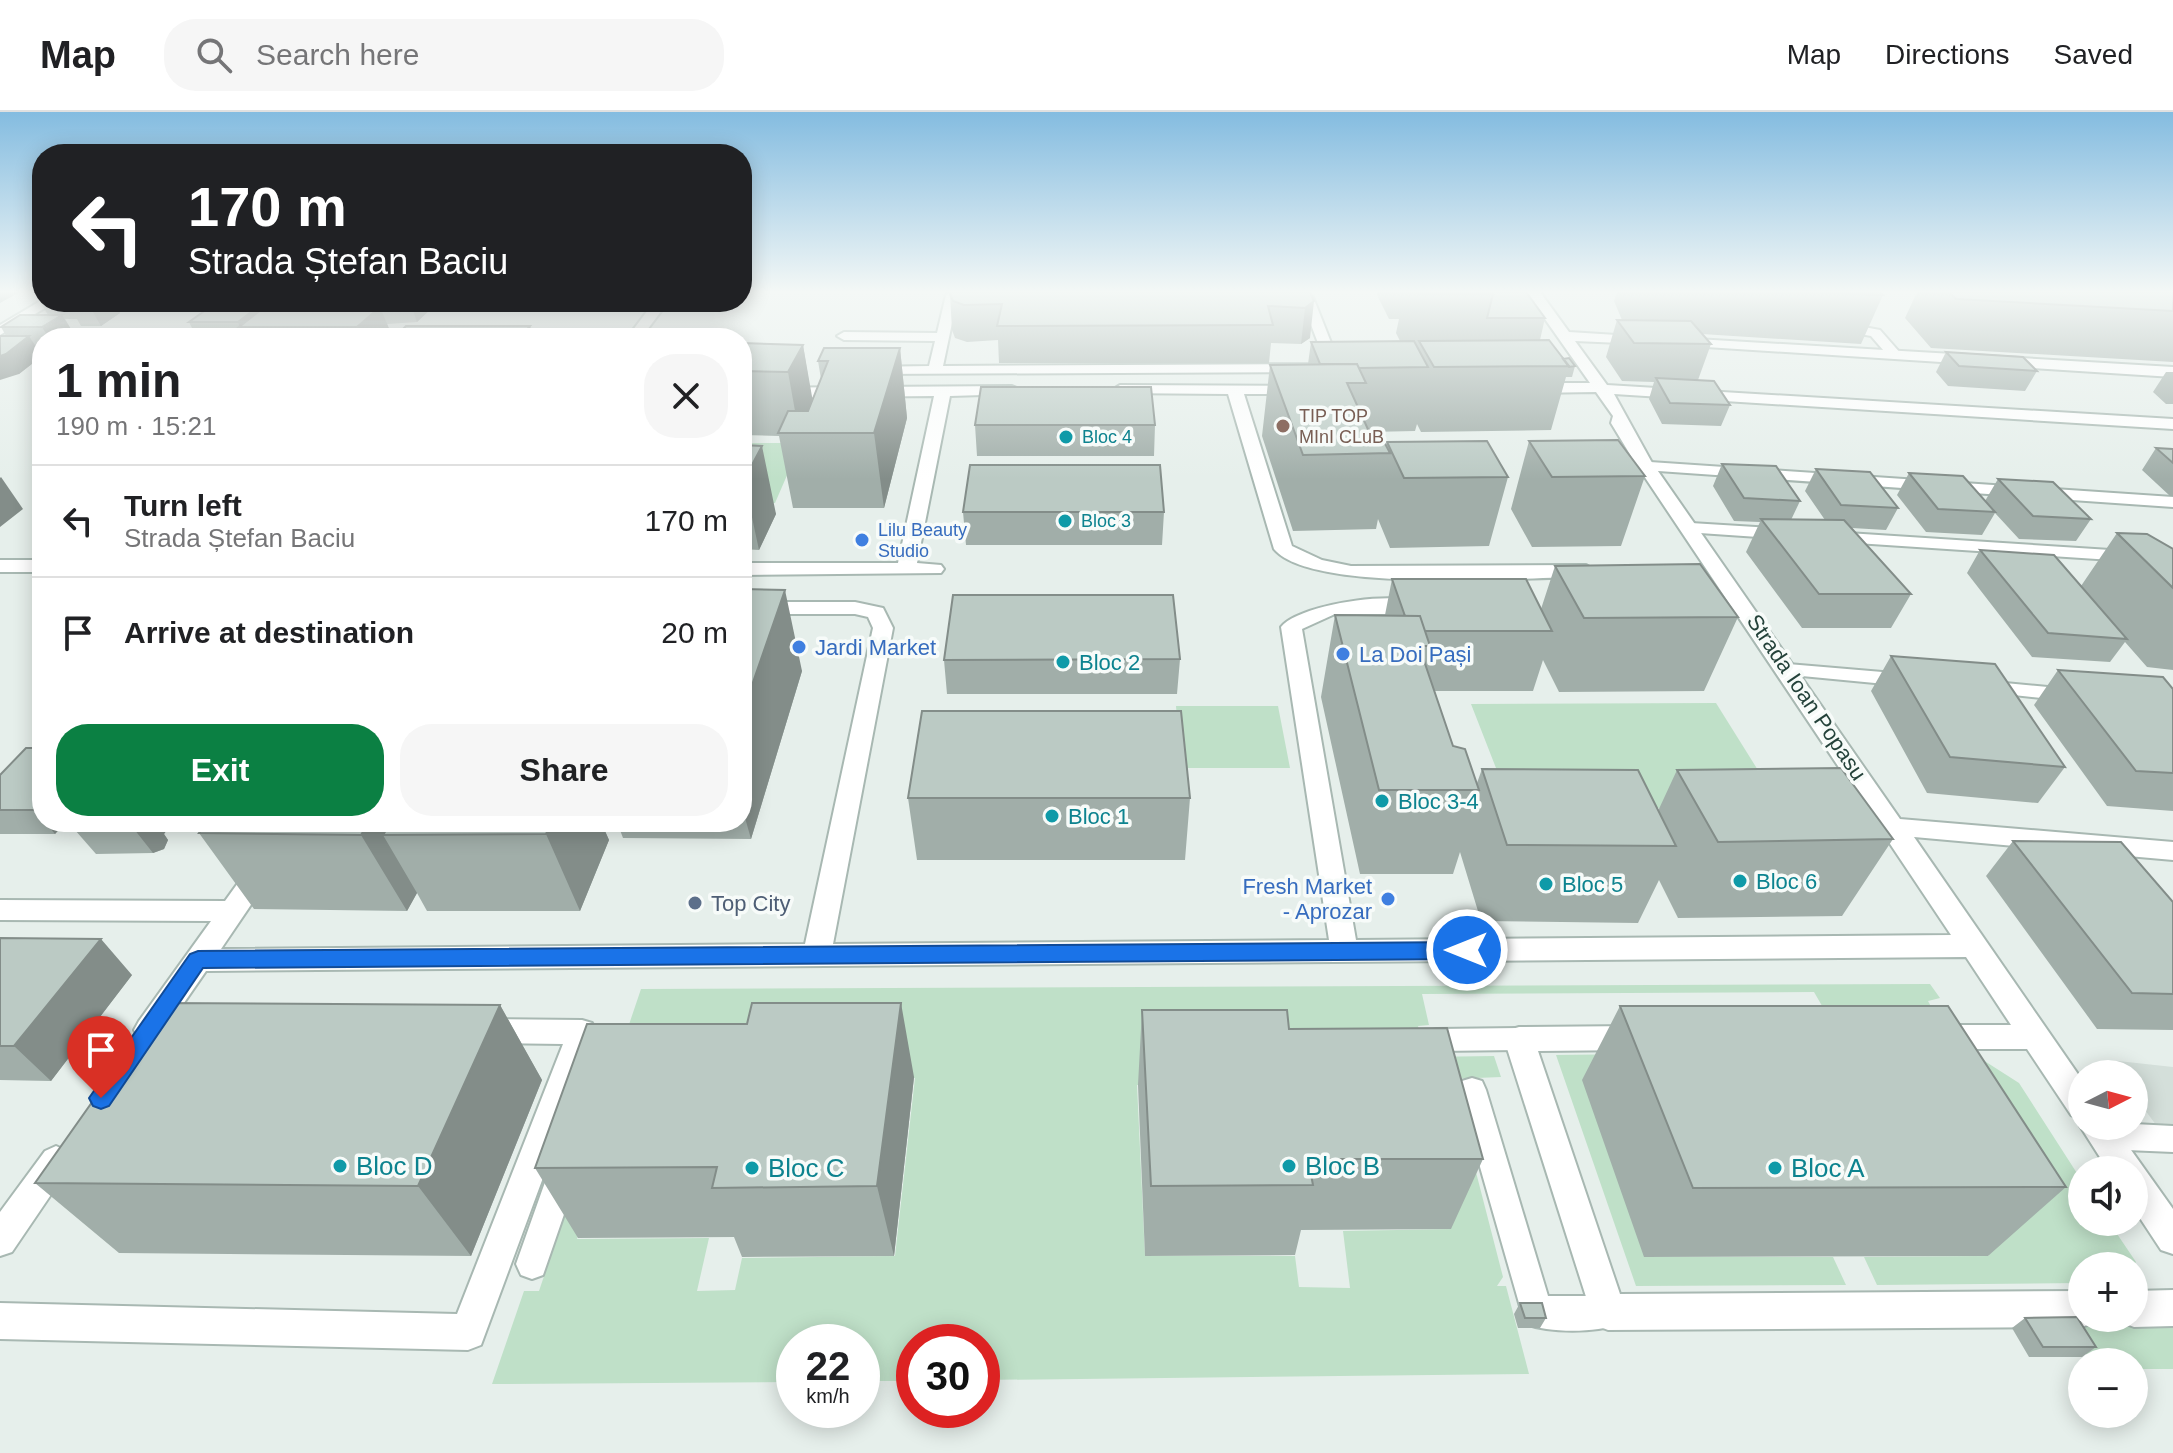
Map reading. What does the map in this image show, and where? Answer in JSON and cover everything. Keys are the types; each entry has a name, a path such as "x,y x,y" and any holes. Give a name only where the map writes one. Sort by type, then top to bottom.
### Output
{"street":[{"name":"Strada Ioan Popasu","path":"1572,355 1621,416 1619,423 2068,1085"},
{"path":"1888,355 2173,372"},
{"path":"1518,388 1601,388 2173,424"},
{"path":"1099,391 1314,389"},
{"path":"1230,390 1283,549 1299,559 1317,567 1351,572 1599,571"},
{"path":"752,393 1037,391"},
{"path":"906,569 943,392"},
{"path":"10,566 32,552"},
{"path":"10,566 32,566"},
{"path":"752,569 934,569"},
{"path":"1688,570 1720,570"},
{"path":"1712,607 1746,607"},
{"path":"752,608 855,608 876,612 883,628 817,955"},
{"path":"1344,951 1291,627 1304,614 1334,609 1446,608"},
{"path":"1895,827 2173,851"},
{"path":"133,1052 288,832"},
{"path":"0,910 232,911"},
{"path":"198,960 1974,946"},
{"path":"151,1027 192,1028"},
{"path":"0,1321 468,1332 598,1032 457,1031"},
{"path":"1911,1037 2035,1037"},
{"path":"1660,1038 1519,1039 1608,1312 2068,1309"},
{"path":"0,1240 71,1140"},
{"path":"2148,1201 2173,1238"},
{"path":"2148,1309 2173,1308"}],"lane":[{"path":"935,370 939,355"},
{"path":"862,370 1221,366 1334,368 1329,355"},
{"path":"1221,366 1230,390"},
{"path":"1650,467 2173,502"},
{"path":"1691,528 2173,559"},
{"path":"2060,552 2097,575"},
{"path":"1788,670 1931,682"},
{"path":"1961,685 2083,697"},
{"path":"2077,842 2101,872"},
{"path":"1437,1040 1519,1039"},
{"path":"1472,1090 1537,1312 1608,1312"},
{"path":"2148,1136 2173,1139"},
{"path":"532,1264 573,1146"}],"shaded area":[{"path":"2148,1064 2173,1067 2173,1148 2148,1114"}],"green space":[{"path":"752,443 801,443 775,503 752,503"},
{"path":"1716,703 1781,807 1512,809 1471,704"},
{"path":"1176,706 1278,706 1290,768 1181,768"},
{"path":"1930,984 1940,998 1928,1001 1937,1018 1832,1023 1814,992 1422,994 1429,1025 1418,1026 1426,1057 1494,1056 1501,1077 1452,1079 1503,1277 1497,1286 1506,1286 1529,1374 1000,1380 1000,1324 896,1324 896,1381 880,1381 880,1324 776,1324 776,1382 492,1384 524,1291 539,1291 641,989","holes":["776,1077 915,1078 895,1256 742,1258 735,1290 697,1291 709,1238 577,1239 622,1098","1273,1084 1420,1102 1451,1229 1343,1231 1350,1288 1299,1287 1295,1256 1145,1256 1137,1085"]},
{"path":"1724,1053 1644,1257 1833,1257 1846,1285 1636,1286 1556,1055"},
{"path":"1972,1053 2019,1083 2068,1159 2068,1236 2118,1236 2129,1252 2068,1252 2068,1283 1877,1285 1864,1257 1989,1256 1887,1080"},
{"path":"2148,1321 2173,1325 2173,1369 2148,1369 2148,1348 2083,1348 2073,1332 2148,1332"}],"building":[{"path":"752,355 798,355 788,372 752,371"},
{"path":"821,355 898,355 874,433 778,433 788,411 808,411 828,361 818,361"},
{"path":"1316,355 1421,355 1428,367 1359,368 1357,364 1320,364"},
{"path":"1427,355 1560,355 1569,366 1434,367"},
{"path":"1948,355 2023,357 2037,371 1959,366"},
{"path":"1569,358 1575,366 1569,367 1563,359"},
{"path":"1357,364 1366,383 1347,383 1371,436 1381,436 1390,453 1303,455 1270,365"},
{"path":"1656,378 1714,381 1730,405 1670,403"},
{"path":"981,387 1151,387 1155,425 975,425"},
{"path":"1618,440 1645,476 1552,477 1529,441"},
{"path":"1487,441 1508,477 1404,478 1387,442"},
{"path":"752,446 762,446 752,465"},
{"path":"2156,448 2173,449 2173,463"},
{"path":"1722,464 1776,466 1800,501 1744,498"},
{"path":"970,465 1160,465 1164,512 963,512"},
{"path":"1816,469 1870,472 1898,508 1841,505"},
{"path":"1909,473 1963,476 1995,512 1938,509"},
{"path":"1998,479 2053,482 2091,519 2033,516"},
{"path":"1761,519 1844,520 1911,594 1819,594"},
{"path":"2117,533 2147,534 2173,549 2173,588"},
{"path":"1980,550 2054,555 2127,639 2048,633"},
{"path":"1700,564 1738,617 1584,618 1555,566"},
{"path":"1392,579 1526,579 1552,631 1425,631 1420,616 1405,616"},
{"path":"752,589 785,590 752,685"},
{"path":"953,595 1173,595 1180,659 944,660"},
{"path":"1335,615 1420,616 1430,646 1419,646 1453,746 1465,749 1479,790 1379,790"},
{"path":"1891,656 1995,664 2065,767 1950,757"},
{"path":"2058,670 2163,677 2173,689 2173,773 2136,771"},
{"path":"922,711 1181,711 1190,798 908,798"},
{"path":"26,748 32,748 32,810 0,810 0,775"},
{"path":"1841,768 1893,839 1718,842 1677,770"},
{"path":"1482,769 1638,770 1676,846 1507,845"},
{"path":"200,832 363,832 361,835"},
{"path":"385,832 547,832 546,834 383,835"},
{"path":"2013,841 2121,842 2173,902 2173,994 2132,993"},
{"path":"0,938 101,939 14,1046 0,1046"},
{"path":"162,1003 500,1005 418,1186 35,1183"},
{"path":"752,1003 901,1003 877,1186 712,1188 717,1167 535,1168 587,1024 747,1024"},
{"path":"1620,1006 1948,1006 2066,1187 1693,1188"},
{"path":"1142,1010 1287,1010 1289,1029 1447,1028 1483,1159 1308,1159 1313,1185 1151,1186"},
{"path":"1520,1303 1542,1303 1546,1318 1525,1318"},
{"path":"2068,1317 2068,1332 2086,1332 2096,1347 2043,1347 2025,1318"}],"place":[{"name":"TIP TOP MInI CLuB","path":"1283,426"},
{"name":"Bloc 4","path":"1066,437"},
{"name":"Bloc 3","path":"1065,521"},
{"name":"Lilu Beauty Studio","path":"862,540"},
{"name":"Jardi Market","path":"799,647"},
{"name":"La Doi Pași","path":"1343,654"},
{"name":"Bloc 2","path":"1063,662"},
{"name":"Bloc 3-4","path":"1382,801"},
{"name":"Bloc 1","path":"1052,816"},
{"name":"Bloc 6","path":"1740,881"},
{"name":"Bloc 5","path":"1546,884"},
{"name":"Fresh Market - Aprozar","path":"1388,899"},
{"name":"Top City","path":"695,903"},
{"name":"Bloc D","path":"340,1166"},
{"name":"Bloc B","path":"1289,1166"},
{"name":"Bloc C","path":"752,1168"},
{"name":"Bloc A","path":"1775,1168"}],"route":[{"path":"101,1098 198,960 1467,950"}]}
